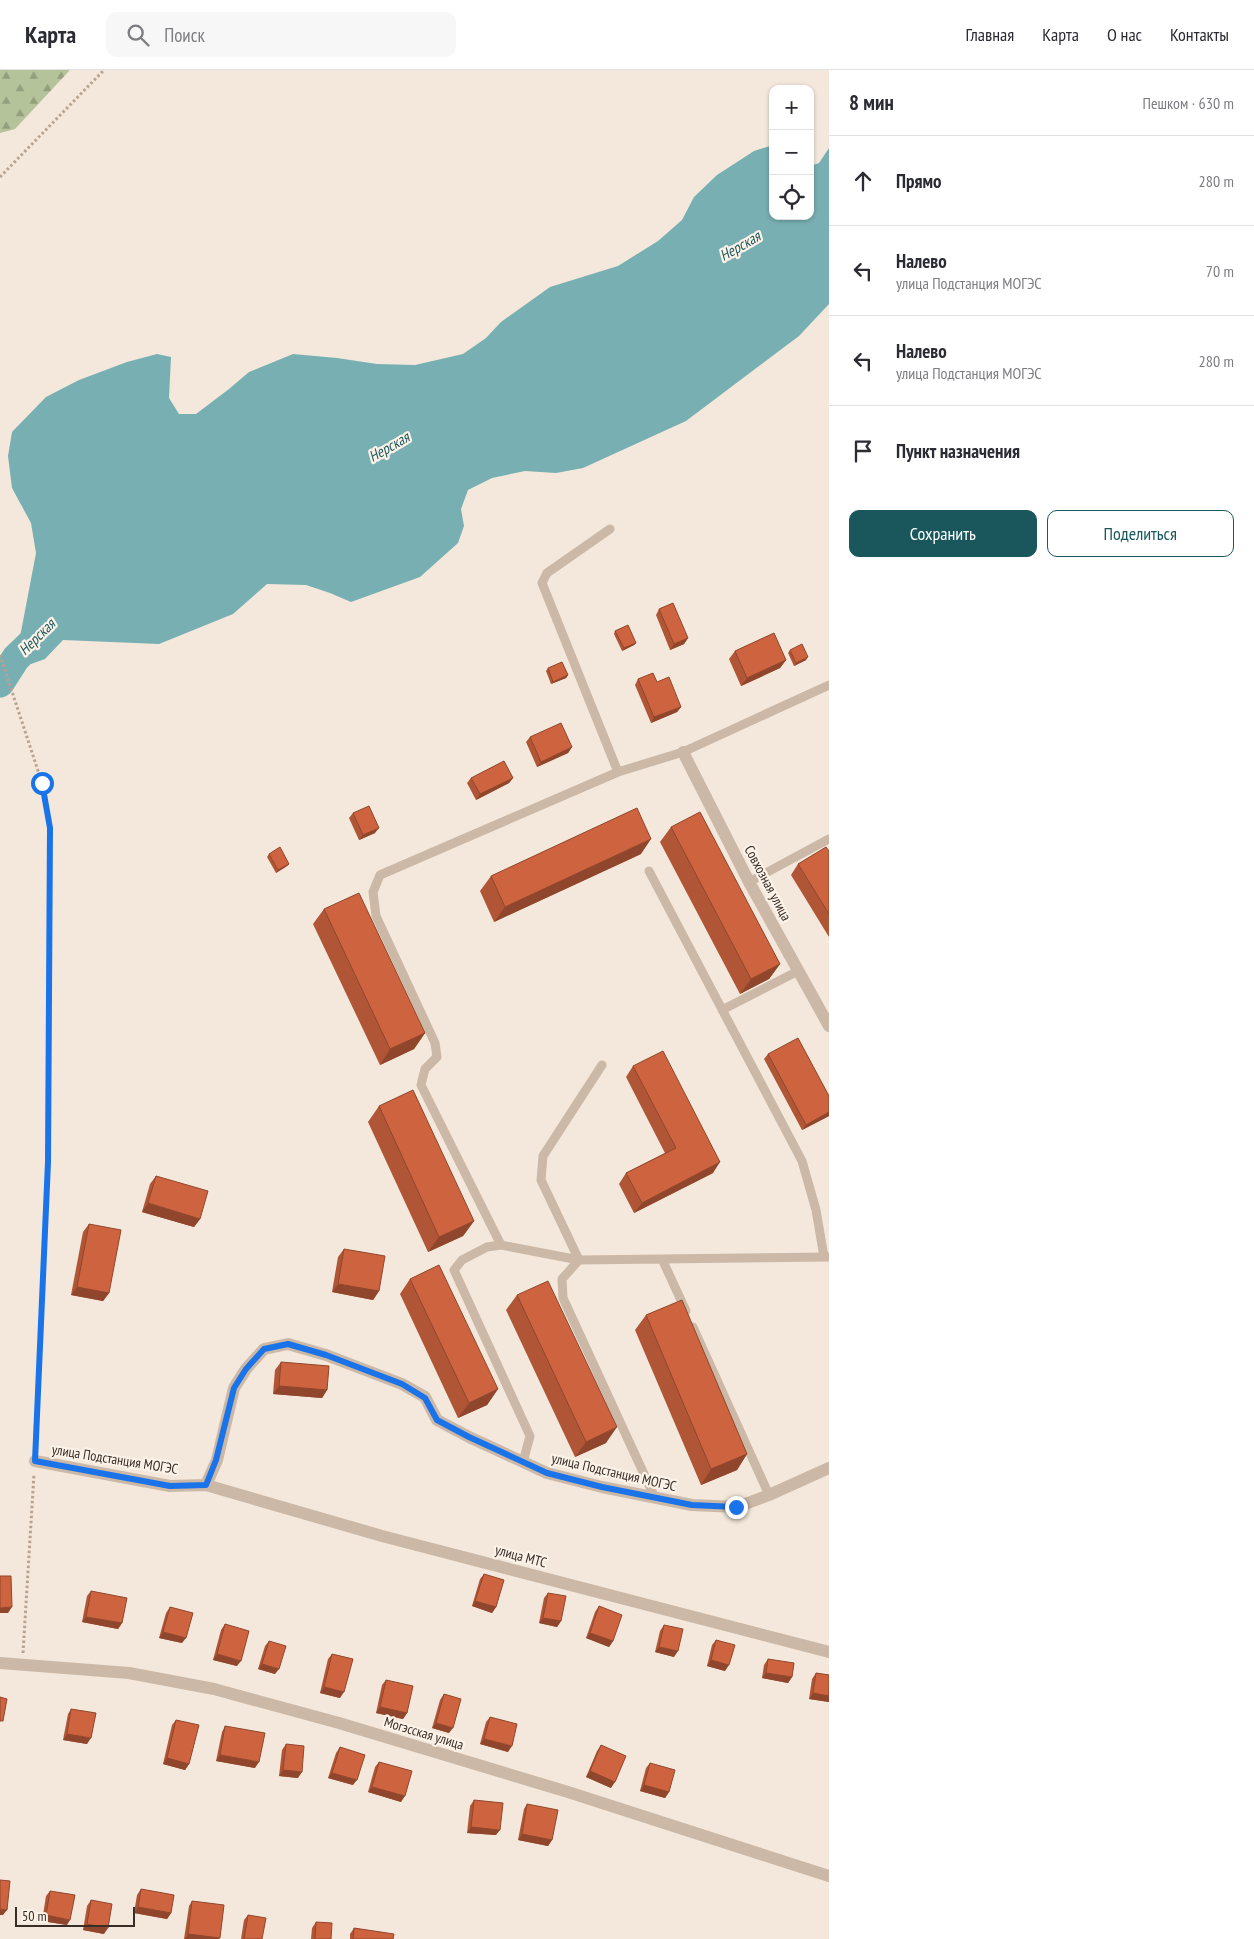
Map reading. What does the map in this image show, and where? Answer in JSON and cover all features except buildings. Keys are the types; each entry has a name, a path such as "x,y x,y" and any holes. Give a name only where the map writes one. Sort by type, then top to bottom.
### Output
{"street":[{"name":"Совхозная улица","path":"683,752 749,882 829,1026"},
{"name":"улица Подстанция МОГЭС","path":"35,1461 170,1486 206,1485 216,1460 234,1388 246,1369 264,1349 288,1344 326,1355 402,1384 425,1398 437,1420 469,1437 547,1473 602,1487 692,1505 736,1507 769,1495 829,1468"},
{"name":"улица МТС","path":"206,1485 382,1536 829,1652"},
{"name":"Могэсская улица","path":"0,1663 129,1673 214,1689 339,1723 530,1781 829,1876"}],"lane":[{"path":"610,529 547,573 542,583 618,772"},
{"path":"501,1245 421,1085 424,1069 437,1057 435,1043 376,916 373,892 380,875 618,772 683,752 829,685"},
{"path":"749,882 829,839"},
{"path":"523,1462 530,1436 454,1270 462,1260 487,1247 501,1245 579,1260 826,1257 816,1210 802,1161 649,871"},
{"path":"722,1010 798,971"},
{"path":"579,1260 541,1180 543,1156 602,1066"},
{"path":"662,1259 769,1495"},
{"path":"579,1260 562,1279 562,1298 655,1498"}],"path":[{"path":"0,177 104,70"},
{"path":"0,655 42,783 50,828 48,1162 35,1461 23,1666"}],"green space":[{"path":"0,70 70,70 15,129 0,133"}],"water":[{"path":"769,146 769,220 814,220 814,165 819,163 829,148 829,304 799,336 686,421 583,468 556,473 525,471 492,478 468,490 461,509 464,526 458,543 420,577 351,602 306,585 267,584 233,614 159,644 63,640 45,659 31,664 16,658 36,553 31,523 12,488 8,456 12,432 46,397 79,380 127,362 157,354 171,357 169,398 179,414 196,414 249,372 293,354 377,364 415,365 463,354 486,338 501,322 550,287 618,266 658,241 682,220 694,197 717,175 754,151"}],"waterway":[{"name":"Нерская","path":"0,683 16,658 44,631"}],"route":[{"path":"42,783 50,828 48,1162 35,1461 170,1486 206,1485 216,1460 234,1388 246,1369 264,1349 288,1344 326,1355 402,1384 425,1398 437,1420 547,1473 602,1487 692,1505 736,1507"}]}
